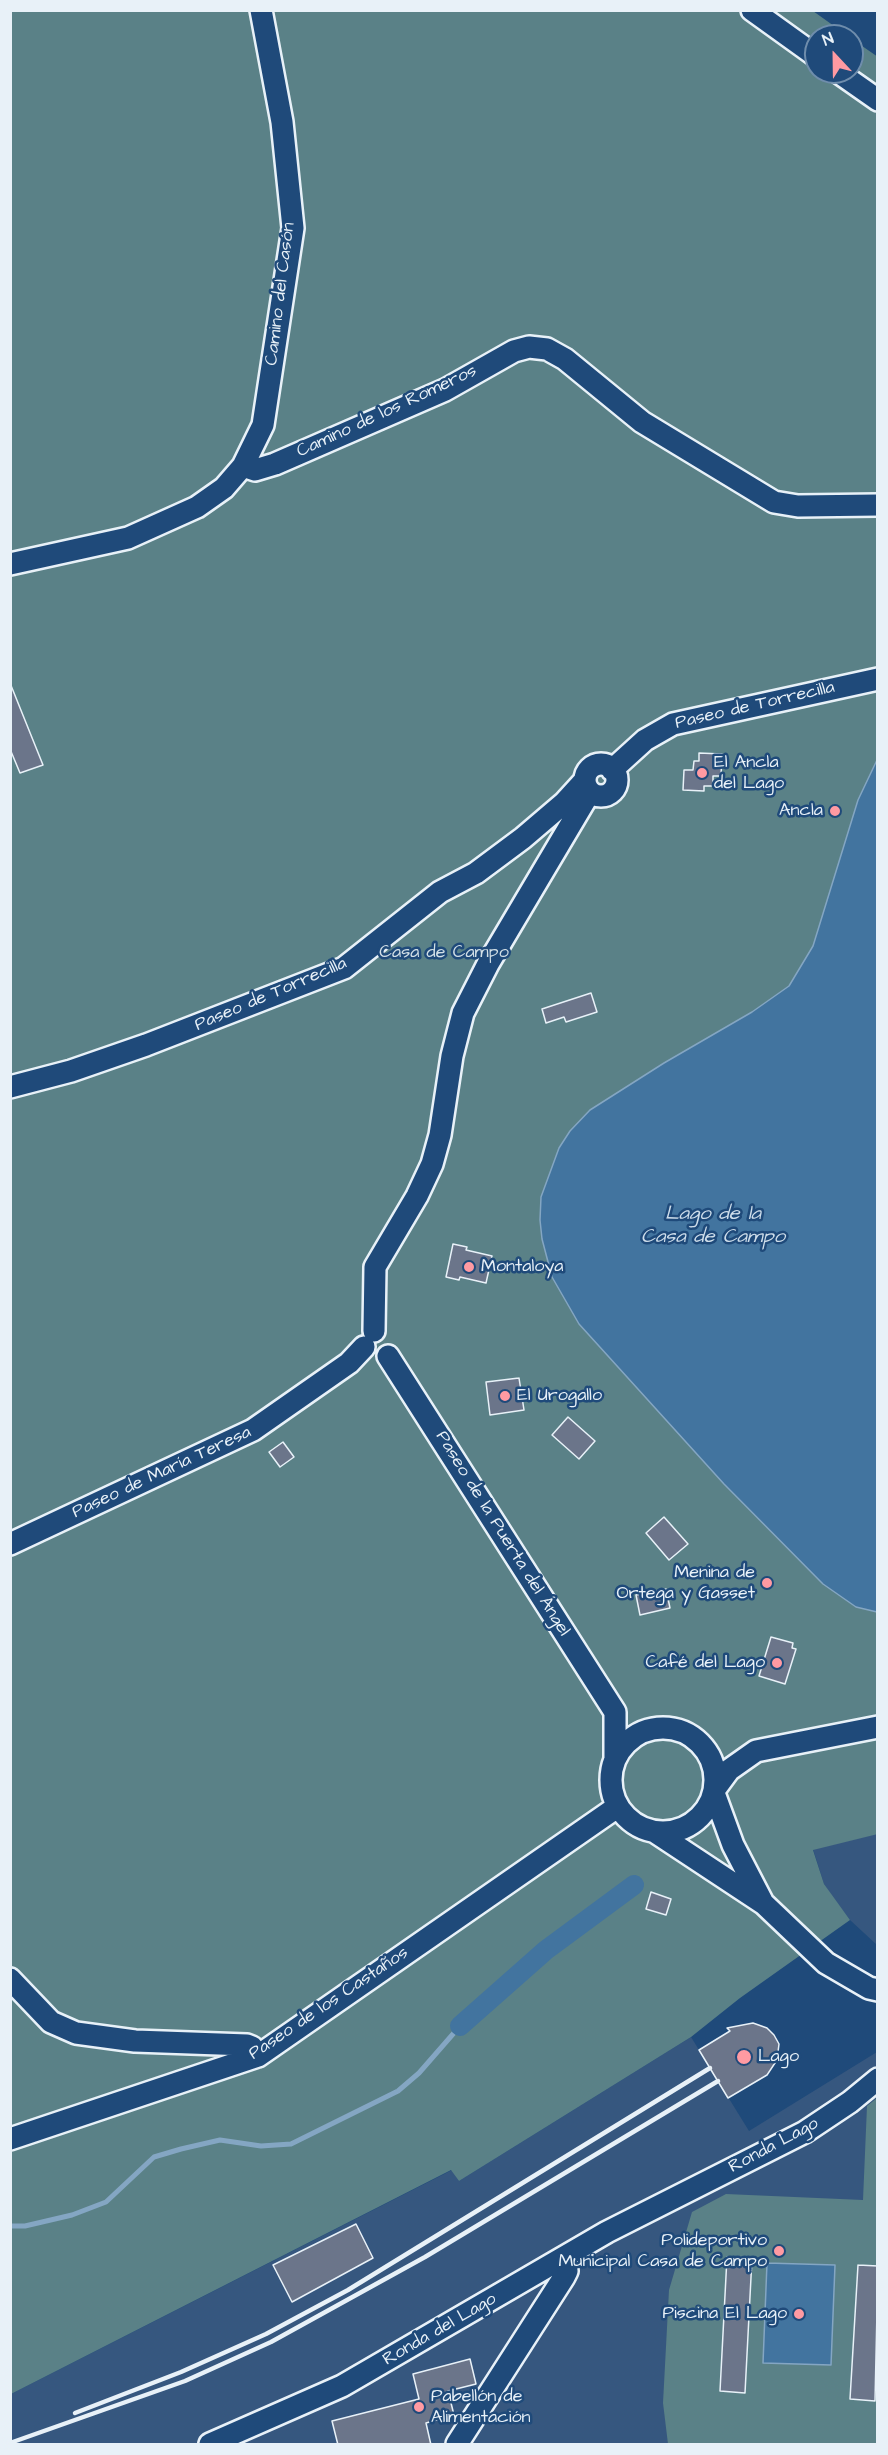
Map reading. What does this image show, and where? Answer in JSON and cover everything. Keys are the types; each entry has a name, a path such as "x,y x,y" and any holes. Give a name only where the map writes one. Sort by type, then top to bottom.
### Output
{"street":[{"name":"Camino del Casón","path":"10,564 128,538 205,502 230,482 243,466 263,426 293,228 282,122 261,10"},
{"path":"752,10 804,47"},
{"path":"855,84 878,100"},
{"name":"Camino de los Romeros","path":"243,466 255,470 275,464 445,390 514,351 529,347 547,349 565,359 642,422 774,502 798,506 878,505"},
{"name":"Paseo de Torrecilla","path":"10,1087 71,1071 146,1045 344,968 440,892 476,873 588,786 588,771 595,766 604,765 612,770 645,740 673,724 878,679"},
{"path":"369,1339 375,1267 417,1196 432,1164 440,1135 452,1056 463,1013 588,786"},
{"name":"Paseo de la Puerta del Ángel","path":"369,1339 372,1358 387,1356 615,1712"},
{"name":"Paseo de María Teresa","path":"10,1544 253,1430 349,1364 369,1339"},
{"path":"764,1904 733,1845 714,1791 713,1764 701,1744 682,1731 661,1728 615,1712 615,1757 610,1781 617,1807 635,1825 655,1832 764,1904 826,1963 878,1990"},
{"path":"655,1832 676,1831 689,1826 705,1812 714,1791 729,1770 756,1751 878,1727"},
{"path":"615,1757 634,1736 661,1728"},
{"name":"Paseo de los Castaños","path":"10,2139 258,2056 617,1807"},
{"path":"10,1979 51,2022 76,2033 135,2041 247,2045 252,2047 258,2056"},
{"name":"Ronda Lago","path":"663,2202 805,2132 878,2079"},
{"name":"Ronda del Lago","path":"210,2445 342,2386 663,2202"},
{"path":"457,2445 564,2277 567,2271 562,2260"}],"shaded area":[{"path":"877,1834 877,1945 850,1920 831,1895 824,1884 813,1849"},
{"path":"691,2037 749,2131 877,2052 877,2444 11,2444 11,2394 452,2170 459,2181"}],"green space":[{"name":"Casa de Campo","path":"11,11 813,11 831,24 804,24 804,84 864,84 864,47 878,57 878,1834 813,1850 824,1884 850,1920 740,1998 691,2037 459,2181 451,2170 11,2394"},
{"name":"Polideportivo Municipal Casa de Campo","path":"877,2098 877,2444 668,2444 663,2403 669,2290 692,2212 726,2194 863,2200 867,2106"}],"water":[{"name":"Lago de la Casa de Campo","path":"877,760 877,1612 856,1607 823,1584 724,1484 579,1324 552,1277 542,1239 540,1220 541,1197 559,1148 570,1131 590,1110 664,1063 752,1012 789,986 813,946 858,800"},
{"name":"Piscina El Lago","path":"767,2263 835,2265 831,2365 763,2363"}],"building":[{"path":"10,683 43,765 20,773 10,749"},
{"name":"El Ancla del Lago","path":"699,753 722,754 721,776 713,776 713,786 704,786 704,791 683,790 684,770 693,770 694,761 699,761"},
{"path":"591,993 597,1012 566,1022 564,1017 546,1023 542,1009"},
{"name":"Montaloya","path":"453,1244 467,1247 466,1250 492,1256 486,1283 460,1277 459,1280 446,1277"},
{"name":"El Urogallo","path":"519,1378 524,1410 490,1415 486,1382"},
{"path":"568,1417 595,1441 579,1459 552,1435"},
{"path":"283,1442 294,1457 280,1467 269,1452"},
{"path":"664,1517 688,1544 669,1560 646,1533"},
{"path":"666,1589 670,1608 640,1615 636,1595"},
{"name":"Café del Lago","path":"771,1637 793,1643 792,1648 796,1649 785,1684 759,1676"},
{"path":"651,1892 671,1899 666,1915 646,1909"},
{"path":"753,2023 767,2028 774,2035 779,2044 777,2060 767,2075 728,2098 699,2050 730,2031 727,2028"},
{"path":"356,2224 373,2258 292,2302 273,2265"},
{"path":"727,2257 752,2258 745,2393 720,2391"},
{"path":"858,2265 878,2266 875,2401 850,2399"},
{"name":"Pabellón de Alimentación","path":"470,2359 476,2384 448,2391 454,2415 426,2423 431,2445 338,2445 332,2421 419,2399 413,2374"}],"waterway":[{"path":"460,2026 546,1950 634,1885"},
{"path":"10,2226 25,2226 72,2215 106,2202 154,2157 181,2149 220,2140 261,2146 291,2144 398,2091 419,2073 460,2026"}],"railway":[{"path":"75,2413 181,2372 266,2334 348,2290 710,2068"},
{"path":"10,2443 185,2381 271,2342 425,2257 718,2081"}],"place":[{"name":"El Ancla del Lago","path":"702,773"},
{"name":"Ancla","path":"835,811"},
{"name":"Montaloya","path":"469,1267"},
{"name":"El Urogallo","path":"505,1396"},
{"name":"Menina de Ortega y Gasset","path":"767,1583"},
{"name":"Café del Lago","path":"777,1663"},
{"name":"Lago","path":"744,2057"},
{"name":"Polideportivo Municipal Casa de Campo","path":"779,2251"},
{"name":"Piscina El Lago","path":"799,2314"},
{"name":"Pabellón de Alimentación","path":"419,2407"}]}
